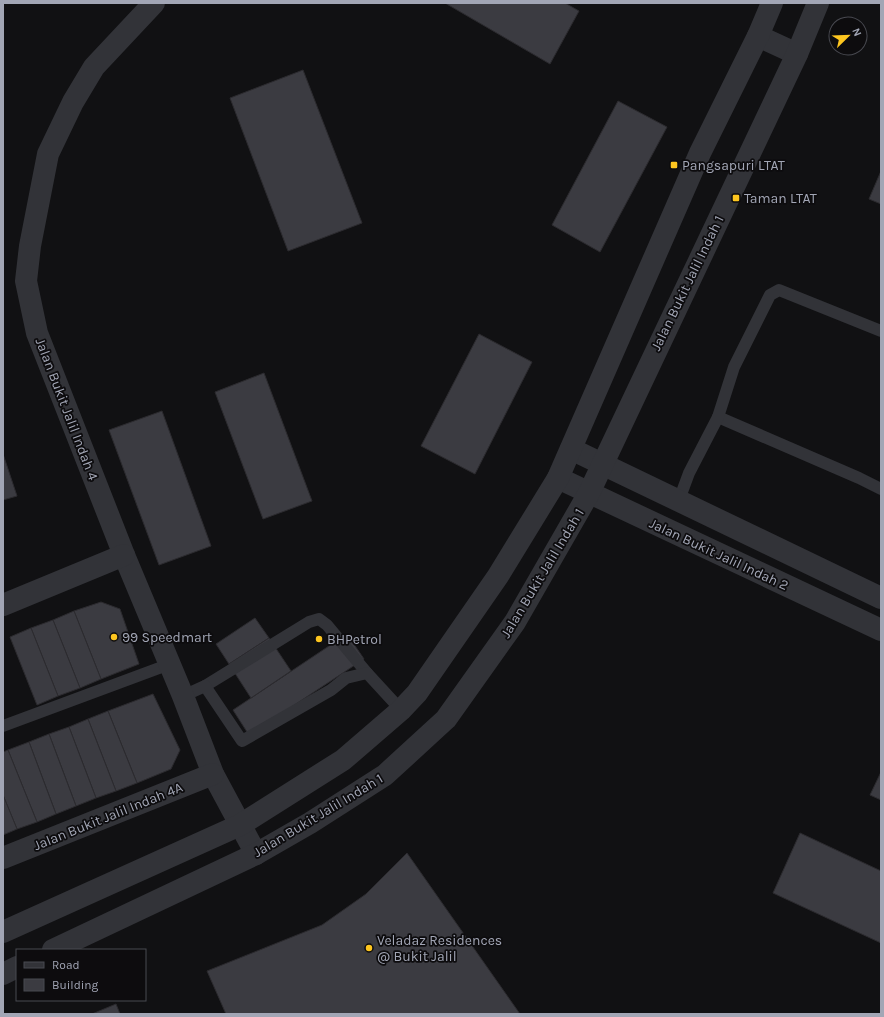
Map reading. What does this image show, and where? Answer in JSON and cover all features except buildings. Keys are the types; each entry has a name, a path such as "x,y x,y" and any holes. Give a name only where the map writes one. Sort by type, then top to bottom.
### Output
{"street":[{"name":"Jalan Bukit Jalil Indah 4","path":"154,3 94,67 73,102 48,154 30,246 26,281 38,333 124,555 170,664 213,774 256,854"},
{"path":"3,932 240,825 343,760 401,710 417,693 498,576 558,478 700,153 758,36 772,3"},
{"name":"Jalan Bukit Jalil Indah 1","path":"55,949 256,854 310,823 385,775 446,720 515,622 589,493 601,464 797,54 818,3"},
{"path":"758,36 797,54"},
{"path":"571,449 881,598"},
{"name":"Jalan Bukit Jalil Indah 2","path":"558,478 881,630"},
{"path":"3,605 124,555"},
{"name":"Jalan Bukit Jalil Indah 4A","path":"3,858 213,774"},
{"path":"3,974 16,968"}],"lane":[{"path":"679,500 689,473 718,417 734,367 761,310 770,295 779,290 881,331"},
{"path":"718,417 859,478 881,490"},
{"path":"183,696 206,686 309,622 319,619 327,625 367,673 401,710"},
{"path":"3,726 170,664"},
{"path":"206,686 242,741 331,690 346,678 367,673"}],"place":[{"name":"Pangsapuri LTAT","path":"674,165"},
{"name":"Taman LTAT","path":"736,198"},
{"name":"99 Speedmart","path":"114,637"},
{"name":"BHPetrol","path":"319,639"},
{"name":"Veladaz Residences @ Bukit Jalil","path":"369,948"}]}
